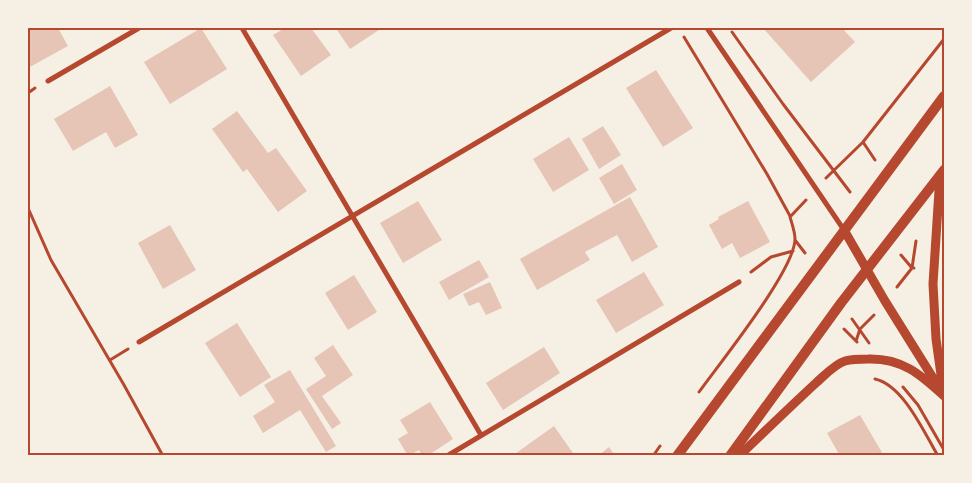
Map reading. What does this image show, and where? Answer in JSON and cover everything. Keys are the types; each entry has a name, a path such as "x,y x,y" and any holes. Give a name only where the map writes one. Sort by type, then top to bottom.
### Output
{"main road":[{"path":"677,456 711,408 798,296 844,230 944,96"},
{"path":"730,456 866,269 942,173"}],"street":[{"path":"48,81 138,28"},
{"path":"242,28 480,435"},
{"path":"139,342 671,28"},
{"path":"707,28 815,190 844,230 944,396"},
{"path":"942,173 933,284 936,338 944,396"},
{"path":"447,456 739,282"},
{"path":"739,456 808,390 844,361 880,359 897,362 923,377 944,396"}],"path":[{"path":"728,28 833,171"},
{"path":"684,36 767,174 790,217 795,239 793,251 777,284 698,393"},
{"path":"790,217 863,142 944,38"},
{"path":"28,208 51,260 163,456"},
{"path":"739,282 771,257 793,251"},
{"path":"653,456 664,440"}],"building":[{"path":"28,28 58,28 68,46 28,68"},
{"path":"201,28 227,69 170,104 144,62"},
{"path":"285,28 311,28 331,55 301,76 273,35"},
{"path":"340,28 382,28 350,49 337,30"},
{"path":"763,28 842,28 855,42 811,82"},
{"path":"656,70 693,128 663,147 626,88"},
{"path":"110,86 138,135 115,148 106,132 73,151 54,119"},
{"path":"237,111 268,153 276,148 307,191 278,212 247,169 243,172 212,129"},
{"path":"603,126 621,155 599,169 582,139"},
{"path":"569,137 589,170 553,192 533,159"},
{"path":"622,164 637,190 614,204 599,178"},
{"path":"630,197 658,247 632,262 617,235 585,252 590,260 537,290 520,259"},
{"path":"418,201 442,240 403,263 380,223"},
{"path":"748,201 770,242 740,258 732,243 722,249 709,225 719,219 718,217"},
{"path":"170,225 196,270 163,289 138,243"},
{"path":"479,260 489,277 449,300 439,282"},
{"path":"644,272 664,305 616,333 596,300"},
{"path":"354,275 377,312 348,330 325,293"},
{"path":"490,282 502,308 486,315 479,302 469,306 463,294"},
{"path":"237,323 271,377 240,397 205,343"},
{"path":"333,345 353,375 322,396 341,423 332,429 306,389 326,376 314,358"},
{"path":"544,347 560,373 503,410 486,383"},
{"path":"290,370 336,446 326,452 300,410 263,433 253,416 275,402 264,385"},
{"path":"430,402 453,439 427,456 422,456 419,450 408,456 398,439 408,433 400,420"},
{"path":"860,415 884,456 840,456 827,433"},
{"path":"554,426 575,456 512,456"},
{"path":"609,447 615,456 598,456"}]}
